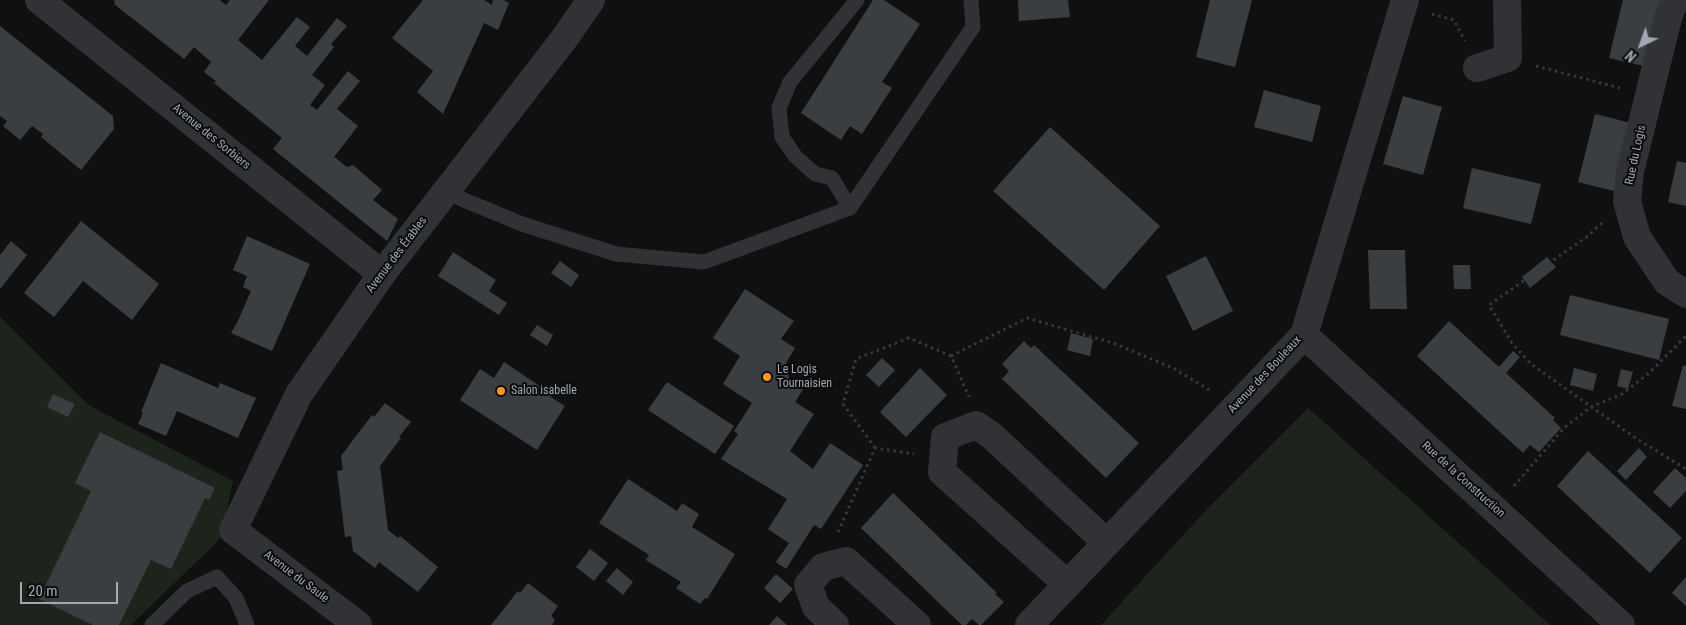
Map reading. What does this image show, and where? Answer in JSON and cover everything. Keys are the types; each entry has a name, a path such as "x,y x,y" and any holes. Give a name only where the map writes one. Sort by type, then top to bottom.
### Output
{"street":[{"name":"Avenue des Sorbiers","path":"39,0 382,274"},
{"name":"Avenue des Érables","path":"233,530 299,394 382,274 564,39 591,0"},
{"path":"1478,68 1508,58 1507,0"},
{"name":"Rue du Logis","path":"1676,0 1668,18 1630,172 1627,201 1638,237 1667,282 1686,294"},
{"name":"Avenue des Bouleaux","path":"1028,625 1304,335 1415,6"},
{"name":"Rue de la Construction","path":"1304,335 1621,625"},
{"path":"1067,584 942,472 945,437 976,425 991,435 1107,543"},
{"name":"Avenue du Saule","path":"233,530 358,625"},
{"path":"835,625 816,607 808,585 823,567 846,561 917,625"}],"lane":[{"path":"850,208 832,178 815,174 795,156 782,137 779,108 790,82 857,0"},
{"path":"445,192 522,224 616,254 704,262 850,208 973,27 971,0"},
{"path":"152,625 188,591 217,578 236,598 247,625"}],"path":[{"path":"1415,6 1454,20"},
{"path":"1508,58 1628,90"},
{"path":"1627,201 1588,236 1489,306 1512,343 1531,364 1634,438 1686,469"},
{"path":"950,356 1027,318 1113,343 1173,368 1236,406"},
{"path":"1494,509 1565,427 1591,407 1622,394 1648,374 1686,336"},
{"path":"943,458 875,448 842,404 856,359 909,338 950,356 969,394 976,425"},
{"path":"823,567 875,448"}],"shaded area":[{"path":"0,317 90,406 233,481 221,538 131,625 0,625"},
{"path":"1308,408 1550,625 1101,625 1206,510"}],"building":[{"path":"114,0 220,0 226,5 230,0 269,0 238,40 262,60 297,17 310,27 295,46 307,56 337,18 347,26 331,44 334,47 312,75 325,85 310,105 317,110 348,71 360,81 337,109 358,126 334,157 347,167 353,165 382,190 373,200 398,219 387,241 273,149 282,138 214,83 216,81 204,72 211,62 194,47 184,59 114,4"},
{"path":"423,0 484,0 492,5 493,0 503,0 509,3 498,30 484,23 443,114 417,92 433,71 392,38"},
{"path":"873,0 884,0 920,24 882,82 892,88 862,134 850,126 841,140 801,113"},
{"path":"1018,0 1068,0 1070,17 1019,21"},
{"path":"1210,0 1252,0 1235,67 1196,57"},
{"path":"1623,0 1665,0 1648,67 1609,58"},
{"path":"0,26 113,116 114,129 81,170 41,137 43,134 32,126 20,140 3,126 7,121 0,116"},
{"path":"1264,90 1321,106 1312,142 1254,127"},
{"path":"1403,96 1442,107 1423,175 1383,164"},
{"path":"1595,114 1635,124 1618,192 1578,182"},
{"path":"1050,127 1160,226 1104,290 993,191"},
{"path":"1677,161 1686,163 1686,206 1668,202"},
{"path":"1472,168 1541,184 1531,224 1463,208"},
{"path":"81,221 159,284 132,320 83,281 54,317 24,293"},
{"path":"247,236 310,264 272,351 231,333 251,291 243,287 247,276 233,270"},
{"path":"11,241 27,255 0,289 0,255"},
{"path":"1368,250 1405,250 1407,309 1370,309"},
{"path":"453,252 496,280 489,291 507,303 499,315 438,276"},
{"path":"1206,256 1233,311 1193,331 1166,276"},
{"path":"1547,257 1556,267 1530,288 1522,277"},
{"path":"560,261 579,275 571,287 551,273"},
{"path":"1453,265 1470,265 1471,289 1454,289"},
{"path":"745,289 794,321 781,339 795,348 786,363 789,378 804,388 795,402 814,414 790,451 813,469 830,443 863,465 821,529 814,525 786,569 776,562 789,543 768,529 787,499 721,459 738,434 734,431 752,403 723,384 740,356 713,338"},
{"path":"1570,295 1669,319 1659,360 1560,335"},
{"path":"1449,321 1499,367 1513,351 1520,357 1506,373 1555,418 1553,420 1561,428 1539,452 1530,445 1523,453 1417,356"},
{"path":"537,325 553,335 547,346 530,335"},
{"path":"1071,333 1093,339 1090,356 1067,350"},
{"path":"1024,341 1031,348 1034,345 1139,443 1106,478 1002,379 1009,371 1002,364"},
{"path":"882,358 895,370 879,387 866,375"},
{"path":"504,362 544,389 543,392 565,406 537,450 460,400 480,369 494,378"},
{"path":"161,363 218,388 220,383 256,398 238,438 177,411 166,436 138,424"},
{"path":"1683,365 1686,366 1686,409 1672,406"},
{"path":"920,368 947,395 906,437 880,412"},
{"path":"1574,368 1597,374 1593,391 1570,385"},
{"path":"1621,369 1633,372 1628,389 1617,386"},
{"path":"667,382 734,426 715,454 648,410"},
{"path":"53,394 75,404 68,417 47,407"},
{"path":"385,403 411,422 380,466 388,530 398,538 400,536 438,567 418,592 379,562 375,568 353,551 351,536 345,537 337,471 343,470 341,456 372,415 374,417"},
{"path":"100,432 215,488 209,500 205,498 171,569 151,560 119,625 93,625 39,599 91,491 75,483"},
{"path":"1639,448 1647,457 1626,480 1617,471"},
{"path":"1588,451 1682,538 1650,573 1557,486"},
{"path":"1675,468 1686,478 1686,491 1670,508 1653,492"},
{"path":"628,479 677,511 682,503 699,514 692,527 735,554 707,599 705,598 700,604 676,588 681,582 646,560 649,555 599,523"},
{"path":"893,493 997,593 995,594 1004,602 981,625 972,619 966,625 962,625 861,528"},
{"path":"590,549 608,563 594,581 576,567"},
{"path":"617,568 633,582 623,595 606,581"},
{"path":"776,574 793,589 780,603 764,588"},
{"path":"1686,577 1686,606 1672,593"},
{"path":"528,583 558,606 551,616 555,620 552,625 491,625 518,591 520,593"},
{"path":"777,616 787,625 769,625"}],"place":[{"name":"Le Logis Tournaisien","path":"767,377"},
{"name":"Salon isabelle","path":"501,391"}]}
